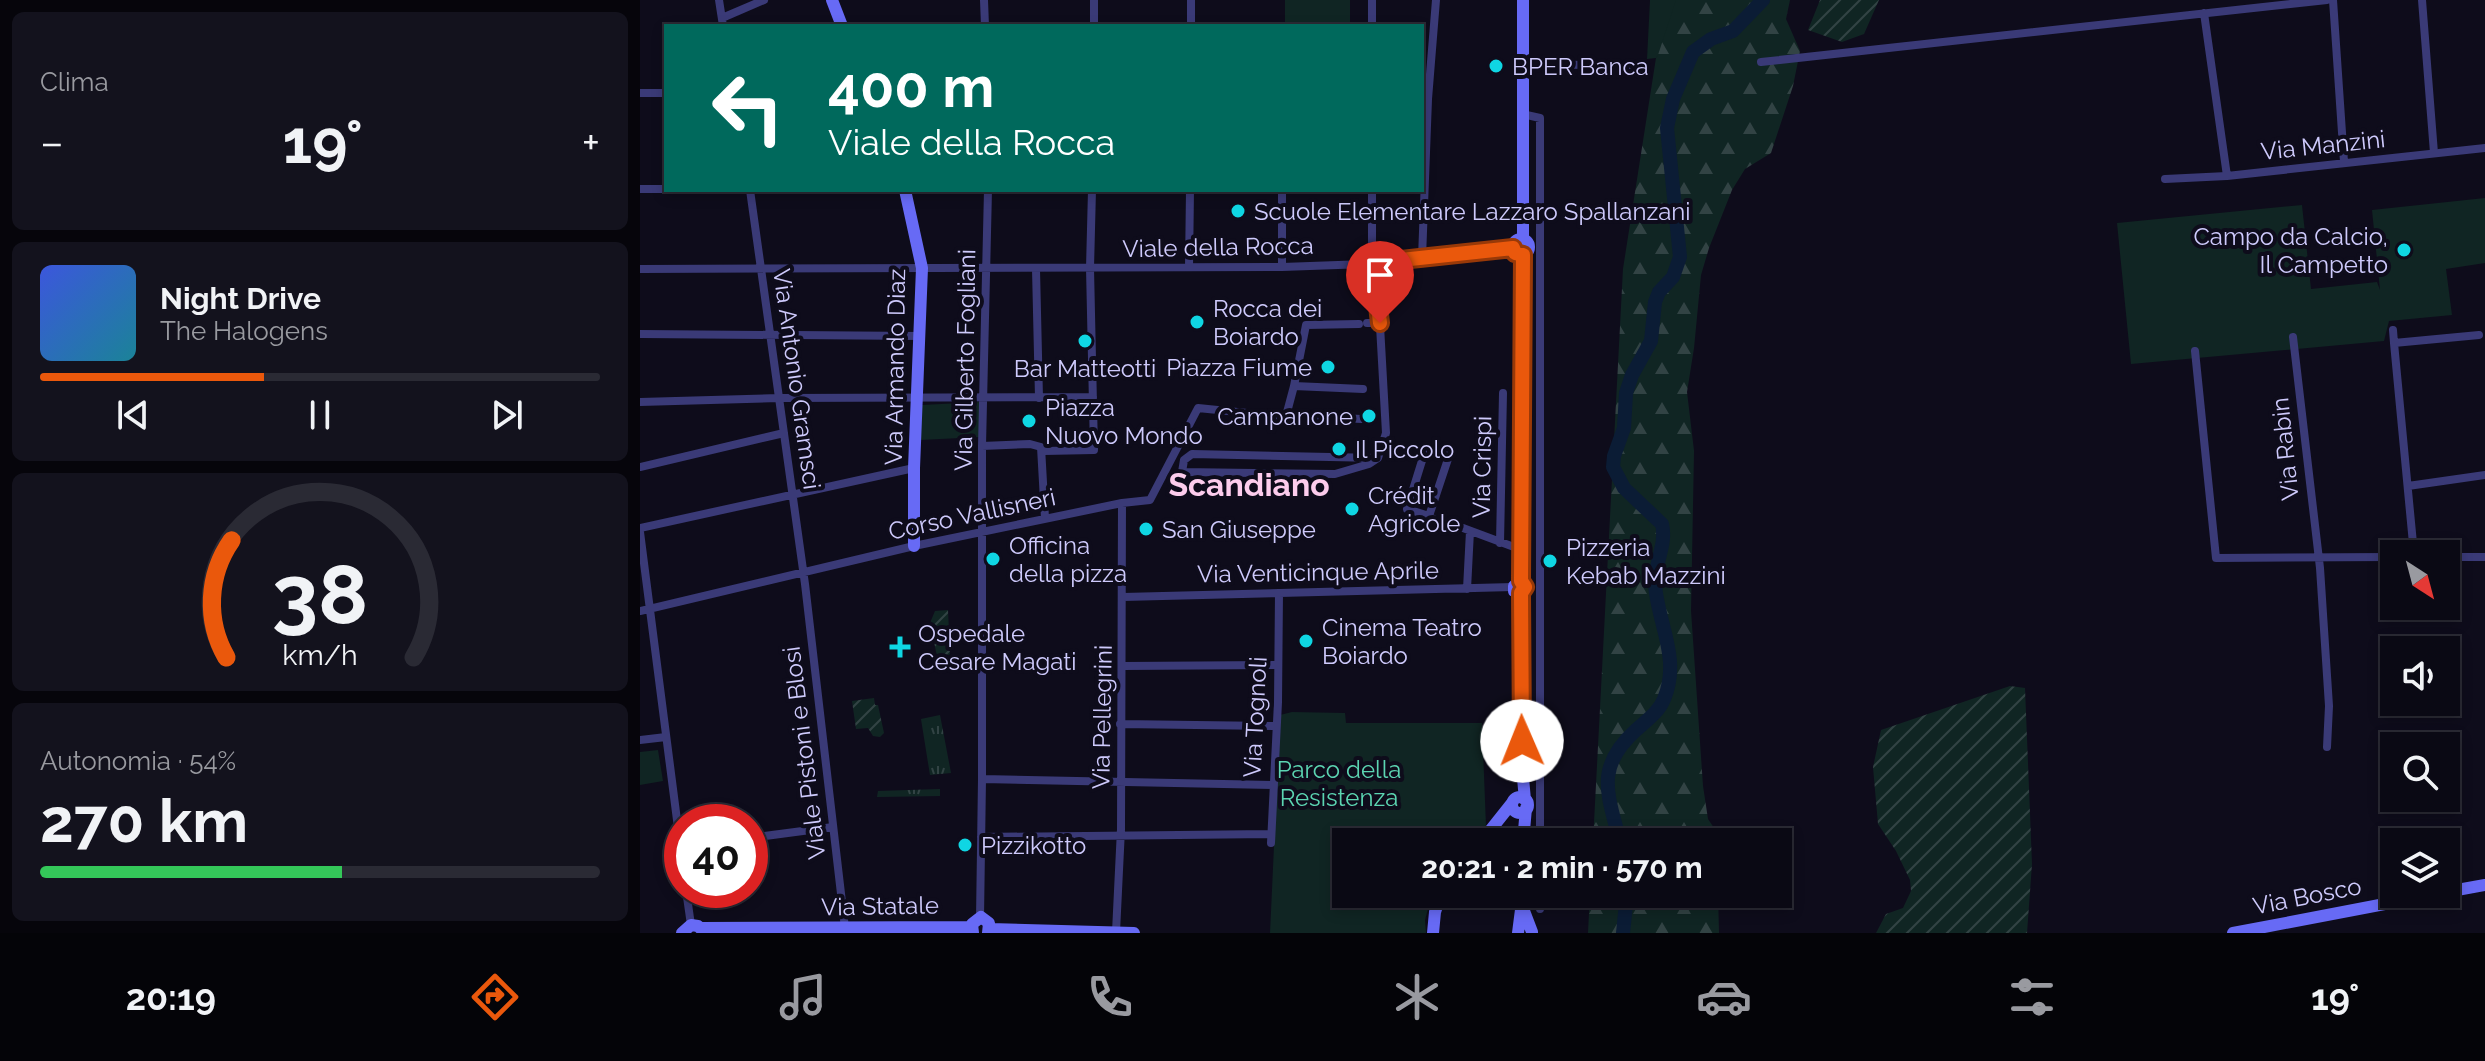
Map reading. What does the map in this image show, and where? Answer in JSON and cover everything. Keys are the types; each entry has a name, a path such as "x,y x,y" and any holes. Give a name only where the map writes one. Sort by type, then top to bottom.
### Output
{"street":[{"path":"719,0 722,22 764,0"},
{"path":"832,0 841,24"},
{"path":"984,0 985,24"},
{"path":"1094,0 1094,24"},
{"path":"1191,0 1191,24"},
{"path":"1372,0 1372,24"},
{"path":"1424,149 1425,94 1436,0"},
{"path":"1521,828 1518,587 1522,550 1519,247 1523,0"},
{"path":"1761,62 2330,0 2344,162"},
{"path":"2422,0 2434,153"},
{"path":"2204,13 2227,176"},
{"path":"1523,63 1644,64"},
{"path":"640,93 664,93"},
{"path":"1522,114 1540,118 1540,828"},
{"name":"Via Manzini","path":"2165,179 2227,176 2485,148"},
{"path":"640,189 664,189"},
{"name":"Via Antonio Gramsci","path":"750,192 803,573"},
{"name":"Via Armando Diaz","path":"905,192 922,268 914,546"},
{"name":"Via Gilberto Fogliani","path":"975,926 981,837 982,398 988,192"},
{"path":"982,446 1030,444 1042,449 1094,450 1090,268 1092,192"},
{"path":"1189,267 1190,192"},
{"path":"1282,192 1282,267"},
{"path":"1372,192 1373,263 1385,419 1385,440 1378,458 1339,473 1182,472 1184,460 1192,454 1378,458"},
{"path":"1422,258 1423,192"},
{"name":"Viale della Rocca","path":"640,269 1282,267 1373,263 1519,247"},
{"path":"1036,269 1039,398"},
{"path":"1380,323 1306,325 1286,416 1385,419"},
{"path":"2393,330 2413,540"},
{"path":"640,334 921,336"},
{"path":"2394,343 2479,335"},
{"name":"Via Rabin","path":"2293,337 2319,558 2329,706 2327,747"},
{"path":"2195,351 2216,558 2380,557"},
{"path":"1294,386 1384,389"},
{"name":"Via Crispi","path":"1500,543 1503,393"},
{"path":"640,402 779,398 1093,397"},
{"name":"Corso Vallisneri","path":"644,610 914,546 1045,518 1150,500 1198,408 1286,416"},
{"path":"640,467 784,433"},
{"path":"1042,449 1045,518"},
{"path":"1429,516 1449,456 1425,451 1407,509 1429,516 1441,524 1522,550"},
{"path":"1285,455 1285,474"},
{"path":"675,804 644,610 640,530 914,468"},
{"path":"2408,486 2485,475"},
{"name":"Via Pellegrini","path":"1116,932 1123,666 1122,503"},
{"path":"1467,589 1470,531"},
{"path":"2460,557 2485,557"},
{"name":"Viale Pistoni e Blosi","path":"803,573 845,928"},
{"name":"Via Venticinque Aprile","path":"1123,597 1518,587"},
{"name":"Via Tognoli","path":"1120,837 1271,839 1279,593"},
{"path":"1123,666 1278,665"},
{"path":"1120,724 1276,726"},
{"path":"640,740 666,737"},
{"path":"982,779 1272,785"},
{"path":"1492,828 1519,805"},
{"path":"768,836 833,827"},
{"path":"981,837 1120,837"},
{"path":"2460,889 2485,885"},
{"name":"Via Bosco","path":"2233,933 2380,905"},
{"path":"690,908 695,930 789,928"},
{"path":"1433,933 1436,908"},
{"path":"1523,908 1533,932"},
{"path":"1519,933 1523,908"},
{"path":"975,926 987,920 989,931 1134,933"},
{"name":"Via Statale","path":"789,928 975,926"},
{"path":"721,933 789,928"},
{"path":"1519,933 1525,930 1533,932"}],"green space":[{"path":"1285,0 1350,0 1350,24 1285,24"},
{"path":"1650,0 1676,0 1658,55 1647,59"},
{"path":"1675,0 1790,0 1786,19 1800,51 1793,86 1771,153 1745,169 1732,190 1709,248 1701,275 1687,392 1694,451 1691,611 1703,786 1708,819 1714,828 1594,828 1623,269 1656,58"},
{"path":"1820,0 1879,0 1864,34 1842,42 1808,30"},
{"path":"2485,198 2485,263 2446,269 2452,315 2389,321 2384,341 2131,364 2117,223 2302,205 2311,289 2377,282 2380,290 2372,210"},
{"path":"980,402 981,437 920,440 922,405"},
{"path":"948,610 950,655 937,656 930,623 935,611"},
{"path":"2010,686 2025,688 2032,864 2027,933 1876,933 1886,914 1903,908 1911,891 1910,880 1896,851 1878,824 1873,767 1881,730"},
{"path":"874,698 884,733 880,737 873,736 868,728 856,729 852,701"},
{"name":"Parco della Resistenza","path":"1292,712 1345,713 1346,723 1482,723 1484,828 1332,828 1332,908 1428,908 1426,933 1270,933 1280,715"},
{"path":"940,715 951,773 930,775 921,719"},
{"path":"658,750 663,781 640,785 640,752"},
{"path":"940,789 940,796 877,797 878,791"},
{"path":"1589,908 1718,908 1719,933 1588,933"}],"waterway":[{"path":"1617,828 1609,795 1609,769 1623,744 1662,704 1669,684 1669,656 1655,585 1663,539 1662,524 1624,488 1613,467 1624,428 1626,393 1651,341 1655,302 1659,292 1673,277 1680,257 1667,128 1673,99 1693,52 1711,39 1733,31 1763,0"},
{"path":"1623,933 1626,908"}],"tunnel":[{"path":"1362,419 1372,419"}],"place":[{"name":"BPER Banca","path":"1496,66"},
{"name":"Scuole Elementare Lazzaro Spallanzani","path":"1238,211"},
{"name":"Campo da Calcio, Il Campetto","path":"2404,250"},
{"name":"Rocca dei Boiardo","path":"1197,322"},
{"name":"Bar Matteotti","path":"1085,341"},
{"name":"Piazza Fiume","path":"1328,367"},
{"name":"Campanone","path":"1369,416"},
{"name":"Piazza Nuovo Mondo","path":"1029,421"},
{"name":"Il Piccolo","path":"1339,449"},
{"name":"Crédit Agricole","path":"1352,509"},
{"name":"San Giuseppe","path":"1146,529"},
{"name":"Officina della pizza","path":"993,559"},
{"name":"Pizzeria Kebab Mazzini","path":"1550,561"},
{"name":"Cinema Teatro Boiardo","path":"1306,641"},
{"name":"Ospedale Cesare Magati","path":"900,647"},
{"name":"Pizzikotto","path":"965,845"}],"district":[{"name":"Scandiano","path":"1249,484"}],"route":[{"path":"1380,323 1373,263 1493,249 1513,248 1515,253 1523,255 1521,581 1525,587 1521,593 1522,741"}]}
